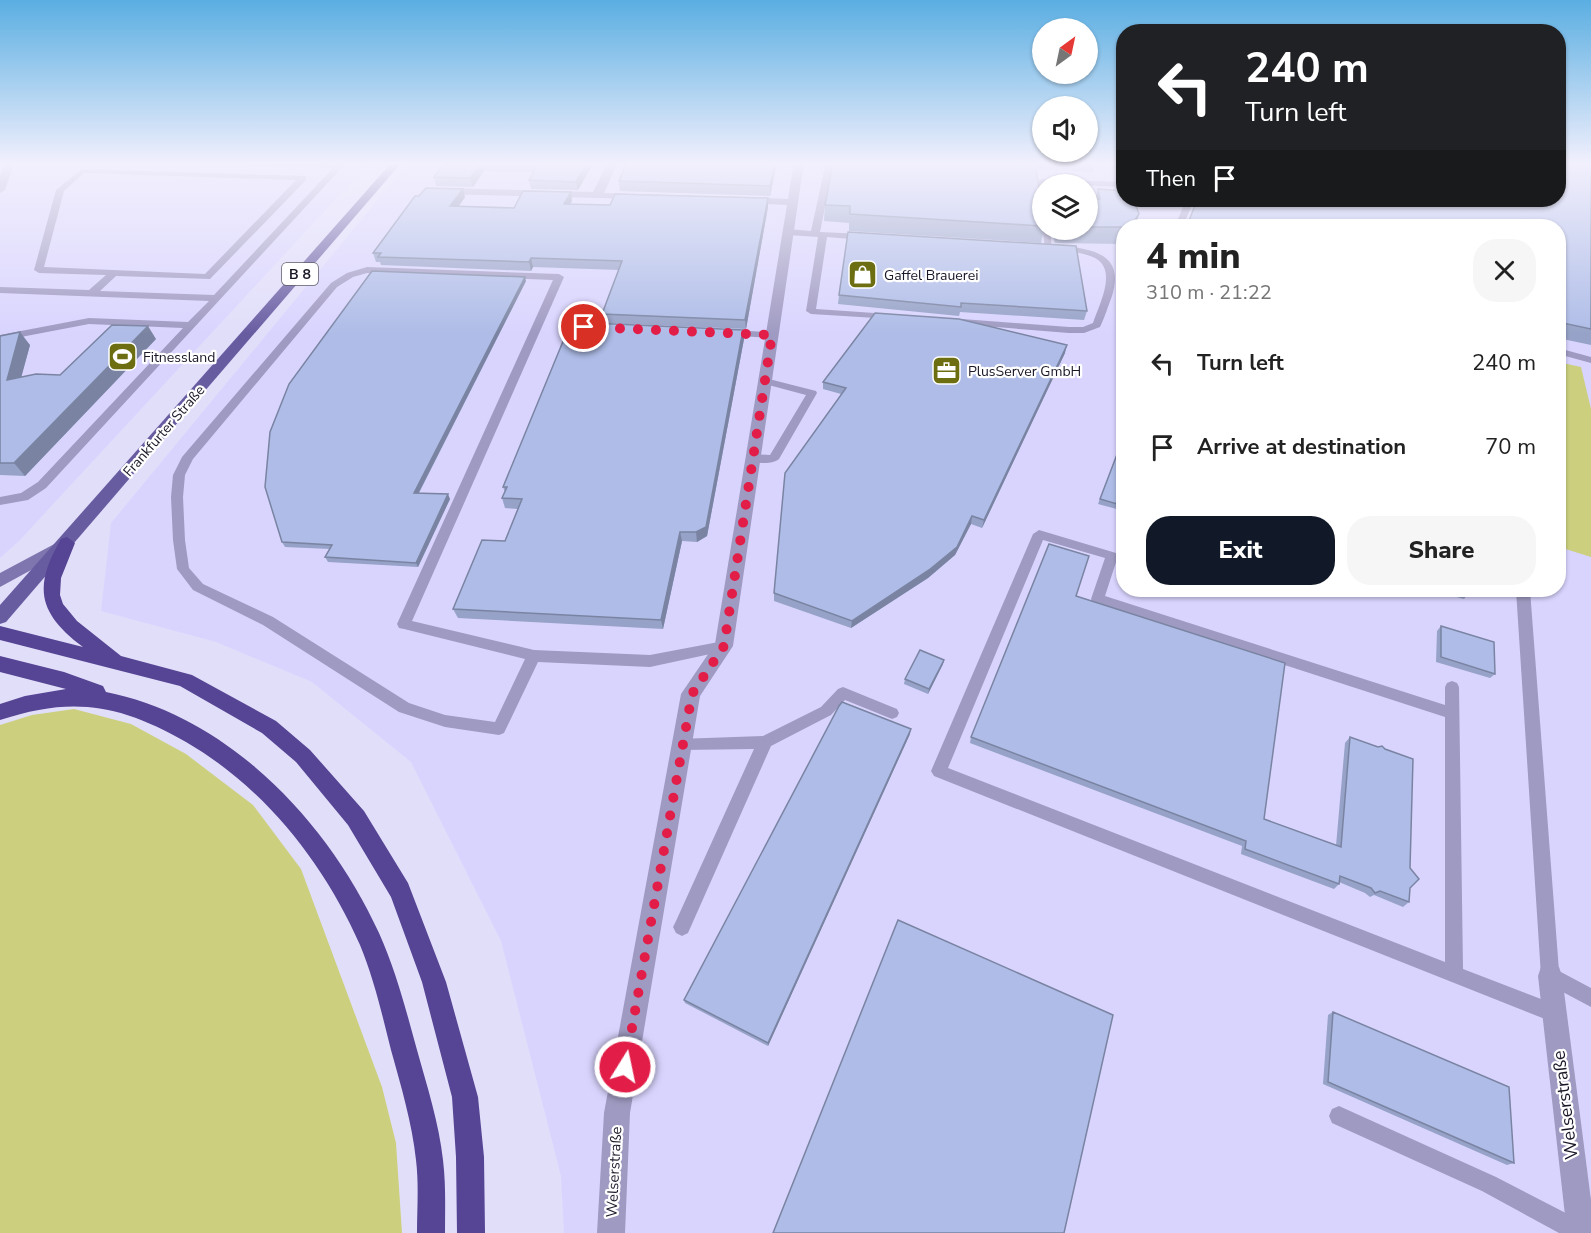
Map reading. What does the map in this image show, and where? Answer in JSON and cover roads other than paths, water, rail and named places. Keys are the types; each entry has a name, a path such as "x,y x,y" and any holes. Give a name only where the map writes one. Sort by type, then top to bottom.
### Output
{"highway":[{"path":"67,543 51,583 51,597 58,610 81,636 120,663"},
{"path":"0,633 185,680 269,727 303,756 361,827 400,891 434,982 465,1097 470,1157 471,1233"},
{"path":"0,664 64,680 92,690 108,699"},
{"path":"0,712 38,700 77,696 108,699 132,705 188,733 227,757 264,788 314,844 354,906 385,980 423,1122 431,1174 431,1233"}],"main road":[{"name":"Frankfurter Straße","path":"0,617 347,220"}],"street":[{"name":"Welserstraße","path":"611,1233 617,1113 692,694 724,646 790,220"},
{"path":"0,581 67,543"},
{"name":"Welserstraße","path":"1550,976 1581,1233"}],"lane":[{"path":"52,220 39,270 207,277 263,220"},
{"path":"0,501 24,497 42,484 290,220"},
{"path":"821,220 811,311 905,318"},
{"path":"788,232 878,237"},
{"path":"1048,240 1049,247"},
{"path":"952,322 1069,330 1084,330 1097,325 1112,284 1111,267 1107,260 1084,250 1038,246"},
{"path":"534,656 499,729 445,721 404,708 268,621 198,587 183,569 177,497 179,475 188,457 334,285 350,275 367,270 399,270 559,277 404,624 534,656 650,661 724,646"},
{"path":"92,293 114,273"},
{"path":"0,290 217,298"},
{"path":"0,338 89,321 193,325"},
{"path":"713,332 772,335"},
{"path":"1566,353 1591,360"},
{"path":"753,458 773,459 812,393 765,381"},
{"path":"1452,713 1098,598 1112,556 1039,534 939,771 1555,1014"},
{"path":"1523,597 1550,976 1591,998"},
{"path":"1452,687 1454,974"},
{"path":"683,744 765,742 826,711 843,693 892,713"},
{"path":"682,927 765,742"},
{"path":"1339,1116 1489,1184 1581,1233"}],"place":[{"name":"Gaffel Brauerei","path":"863,275"},
{"name":"Fitnessland","path":"122,357"},
{"name":"PlusServer GmbH","path":"947,371"}]}
